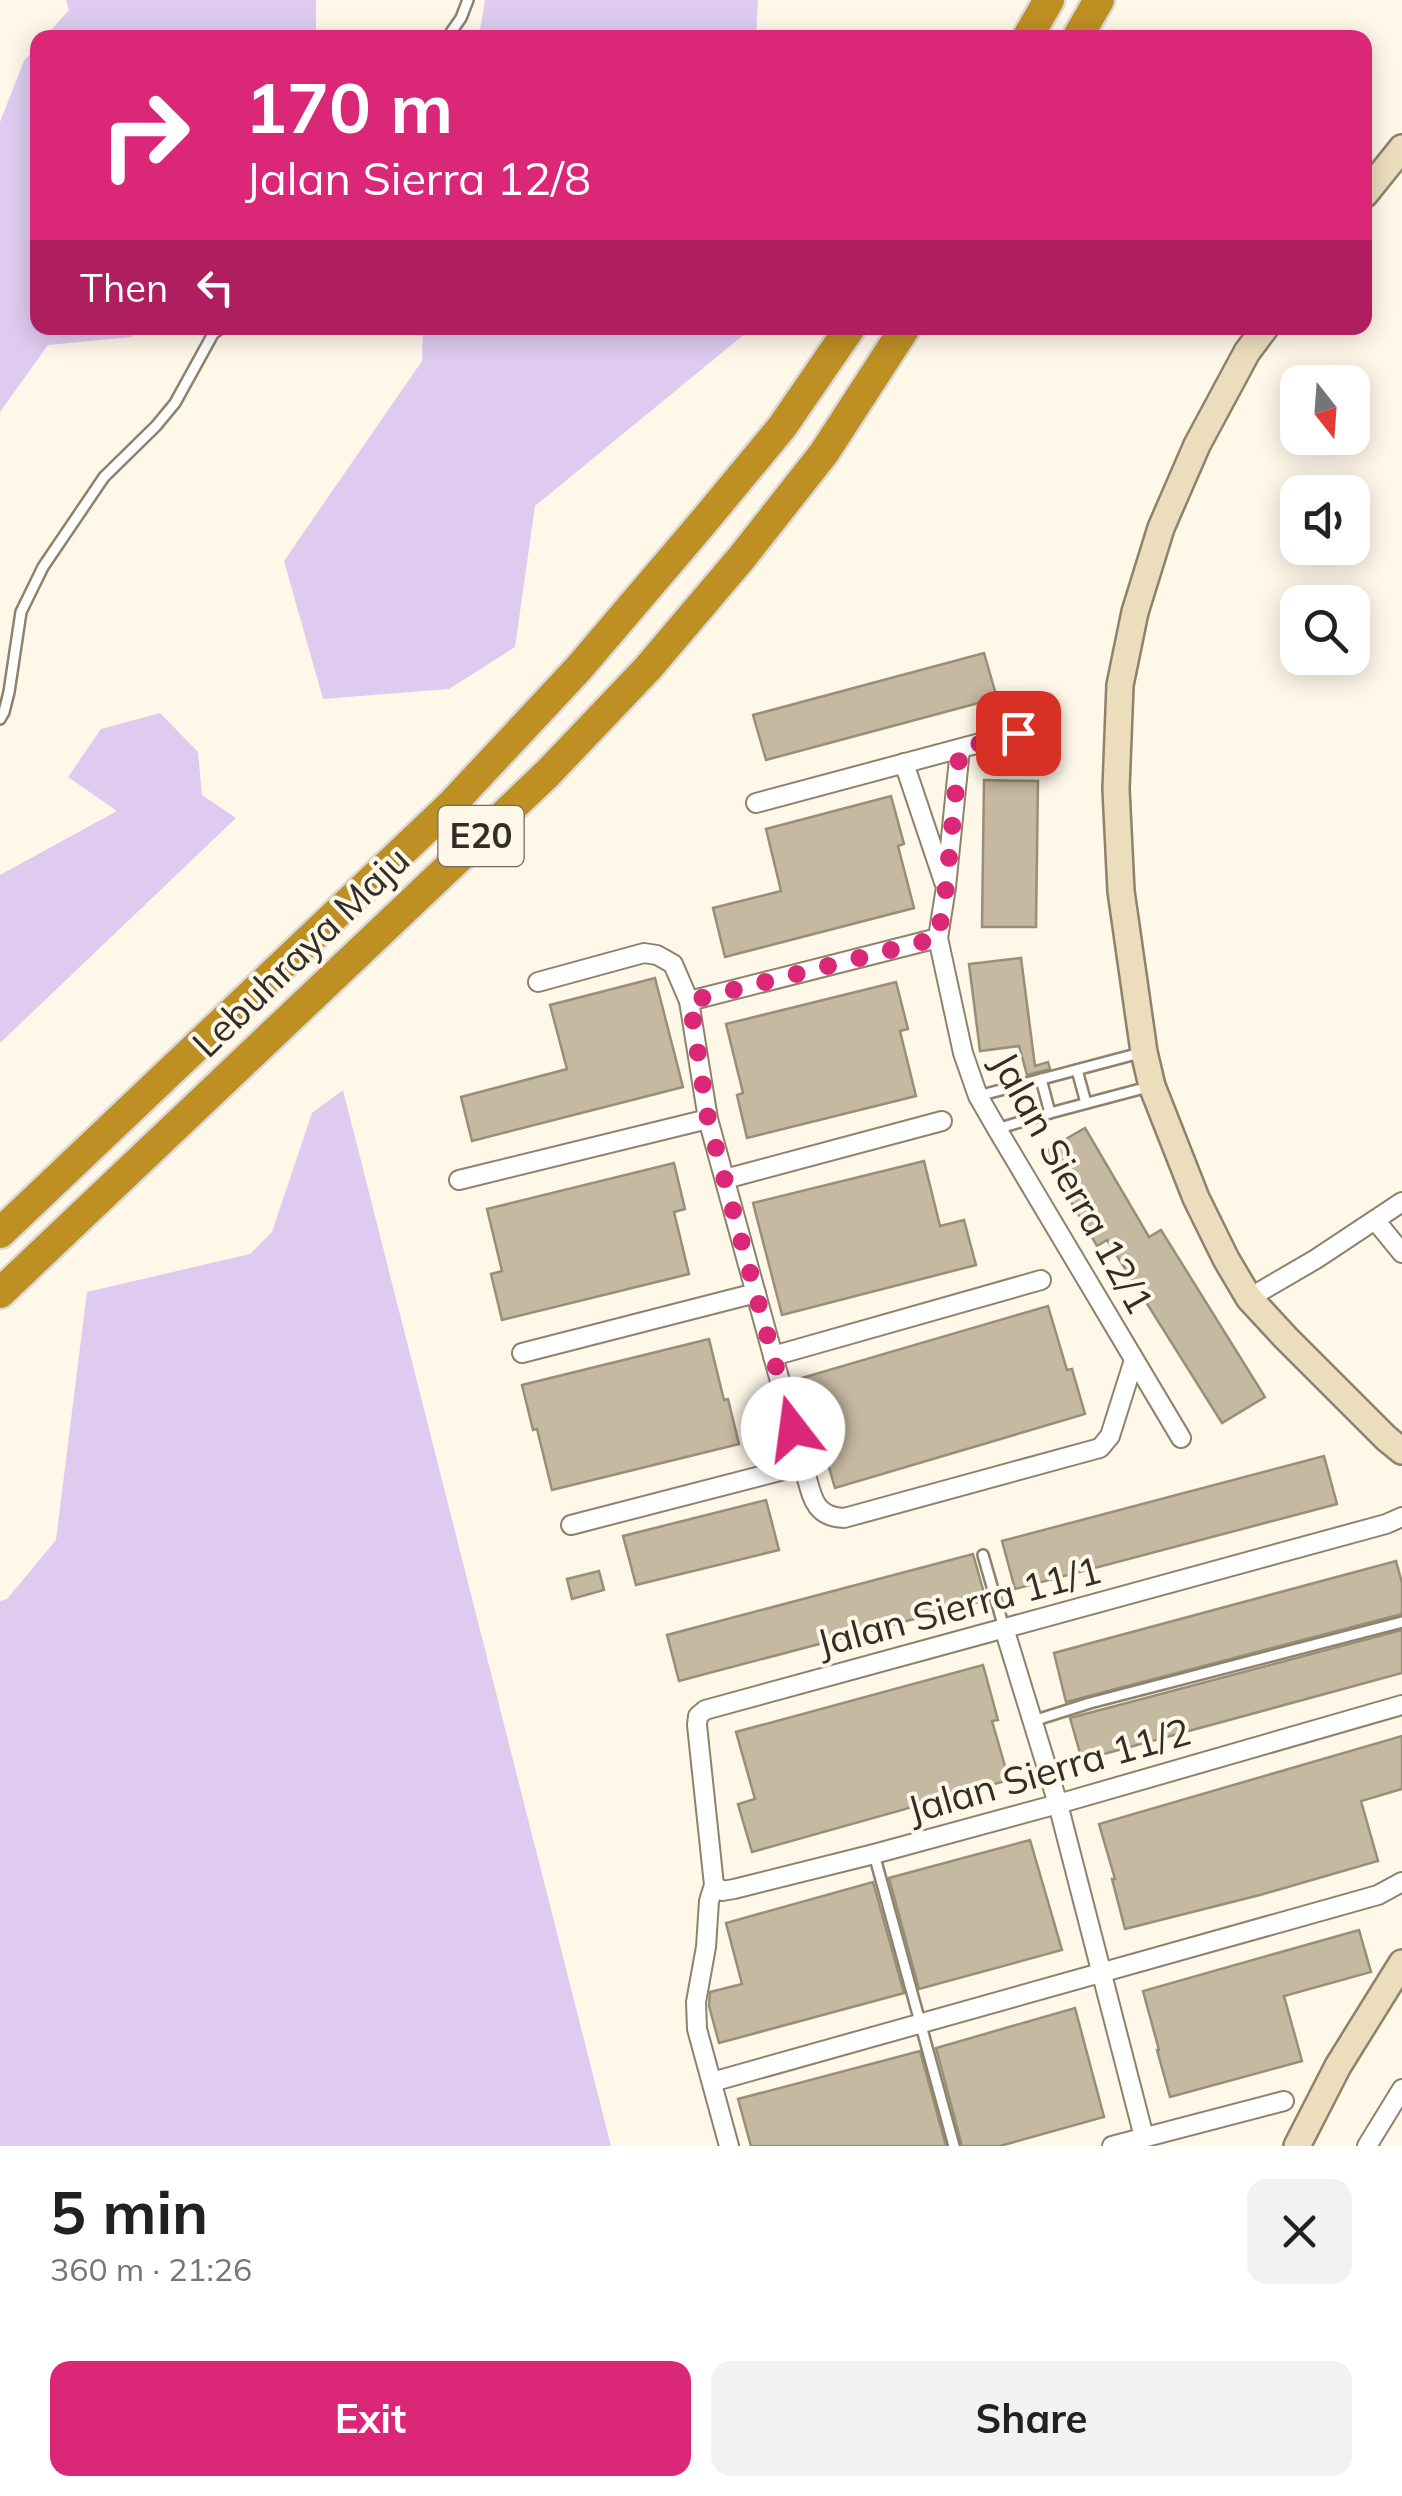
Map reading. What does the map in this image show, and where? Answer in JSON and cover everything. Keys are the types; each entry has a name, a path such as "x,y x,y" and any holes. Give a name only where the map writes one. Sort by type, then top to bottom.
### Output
{"highway":[{"path":"1031,30 1049,0"},
{"path":"1082,30 1099,0"},
{"name":"Lebuhraya Maju","path":"0,1233 451,805 516,737 782,428 845,335"},
{"name":"Lebuhraya Maju","path":"0,1293 548,773 648,668 824,453 900,335"}],"street":[{"path":"1372,185 1402,148"},
{"path":"1260,335 1197,445 1161,528 1122,670 1116,789 1129,957 1152,1086 1196,1198 1226,1259 1249,1298 1402,1451"},
{"path":"756,804 1048,724"},
{"name":"Jalan Sierra 12/1","path":"960,749 938,938 963,1053 978,1096 997,1130 1181,1438"},
{"path":"904,763 946,888"},
{"path":"690,1001 938,938"},
{"path":"538,982 644,953 673,964 690,1001 708,1119 818,1511 830,1518 844,1518 1100,1448 1110,1436 1134,1360"},
{"path":"459,1180 708,1119"},
{"path":"724,1179 942,1121"},
{"path":"1249,1298 1402,1202"},
{"path":"1375,1220 1402,1253"},
{"path":"773,1356 1042,1280"},
{"path":"522,1353 756,1292"},
{"path":"571,1525 803,1465"},
{"name":"Jalan Sierra 11/1","path":"730,2146 697,2029 696,2002 714,1885 697,1725 704,1710 1402,1518"},
{"path":"1004,1628 1058,1804 1144,2137"},
{"name":"Jalan Sierra 11/2","path":"714,1885 722,1891 734,1889 874,1854 1402,1705"},
{"path":"712,2082 1378,1895 1402,1882"},
{"path":"1297,2146 1338,2066 1402,1963"},
{"path":"1367,2146 1402,2088"},
{"path":"1112,2146 1284,2101"}],"lane":[{"path":"453,30 468,0"},
{"path":"0,719 21,612 43,567 104,477 175,403 212,335"},
{"path":"978,1096 1144,1052"},
{"path":"1076,1070 1086,1103"},
{"path":"1041,1080 1050,1113"},
{"path":"997,1130 1152,1086"},
{"path":"983,1555 1004,1628"},
{"path":"1032,1722 1090,1703 1402,1622"},
{"path":"874,1854 954,2146"}],"shaded area":[{"path":"66,0 316,0 316,30 51,30 69,10"},
{"path":"485,0 758,0 756,30 480,30"},
{"path":"30,54 30,335 132,337 48,345 0,412 0,122"},
{"path":"423,335 743,335 535,506 515,647 449,689 323,699 284,561 422,361"},
{"path":"160,713 198,752 202,795 236,818 0,1043 0,875 117,811 68,777 101,729"},
{"path":"343,1090 611,2146 0,2146 0,1601 7,1599 56,1540 87,1292 250,1254 272,1232 312,1113"}],"building":[{"path":"984,653 997,698 766,760 753,715"},
{"path":"984,780 1038,781 1036,927 982,927"},
{"path":"891,796 904,844 898,846 914,908 725,957 713,908 781,891 766,829"},
{"path":"1021,958 1035,1066 1048,1062 1050,1069 1027,1075 1019,1046 980,1051 969,964"},
{"path":"655,978 683,1087 472,1141 461,1097 567,1069 550,1005"},
{"path":"896,982 908,1029 900,1031 916,1096 747,1138 737,1095 743,1093 726,1024"},
{"path":"1085,1128 1149,1237 1161,1230 1265,1397 1222,1423 1107,1240 1097,1246 1042,1153"},
{"path":"924,1161 940,1226 964,1220 976,1265 782,1315 753,1203"},
{"path":"674,1163 685,1209 674,1212 689,1274 502,1320 491,1274 502,1271 487,1209"},
{"path":"1048,1306 1085,1414 835,1488 798,1379"},
{"path":"709,1339 739,1444 552,1490 522,1385"},
{"path":"1324,1456 1337,1504 1015,1589 1002,1541"},
{"path":"766,1500 779,1550 636,1585 623,1536"},
{"path":"973,1554 986,1600 679,1681 667,1635"},
{"path":"1396,1561 1402,1583 1402,1614 1066,1702 1054,1653"},
{"path":"599,1571 604,1590 572,1599 567,1579"},
{"path":"1402,1630 1402,1673 1082,1760 1070,1718"},
{"path":"983,1665 998,1720 992,1721 1009,1780 752,1852 738,1804 755,1799 736,1732"},
{"path":"1402,1736 1402,1789 1361,1801 1378,1861 1125,1929 1099,1824"},
{"path":"1030,1840 1062,1950 919,1989 889,1878"},
{"path":"873,1882 904,1993 719,2043 709,2006 710,1992 742,1984 726,1923"},
{"path":"1359,1930 1371,1972 1284,1996 1302,2061 1170,2097 1143,1991"},
{"path":"1075,2008 1104,2117 1000,2146 962,2146 936,2048"},
{"path":"920,2051 946,2146 751,2146 738,2099"}],"route":[{"path":"793,1429 708,1119 690,1001 938,938 960,749 1018,733"}]}
